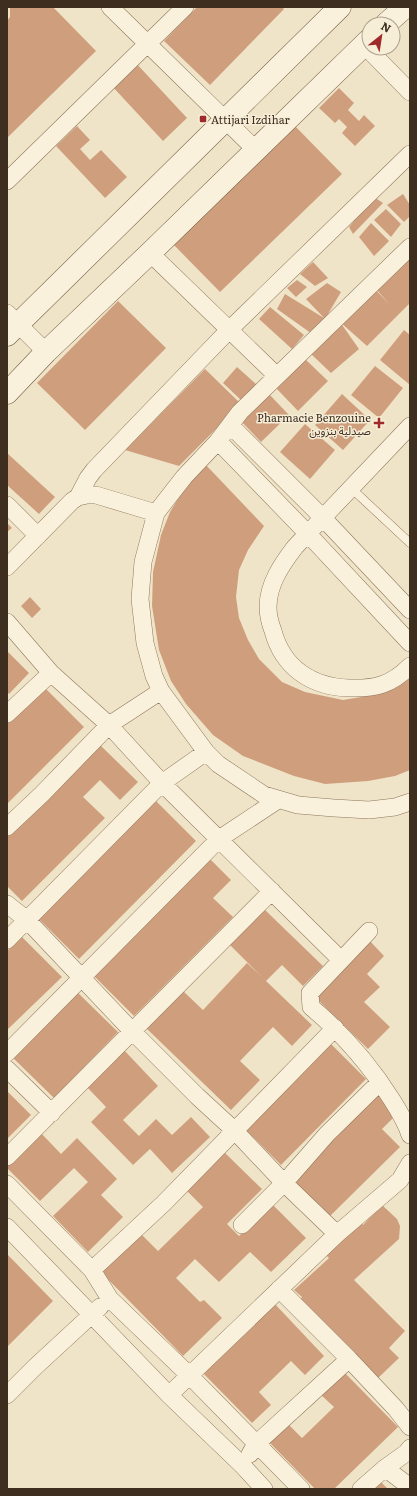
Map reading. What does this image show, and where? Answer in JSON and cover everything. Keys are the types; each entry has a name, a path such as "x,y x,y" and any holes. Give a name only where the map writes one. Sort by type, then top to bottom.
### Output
{"main road":[{"path":"11,324 340,7"},
{"path":"394,16 404,7"},
{"path":"7,393 46,352 361,49"}],"street":[{"path":"110,7 256,150"},
{"path":"7,181 185,7"},
{"path":"378,56 410,92"},
{"path":"7,567 65,508 78,497 94,470 229,330 410,154"},
{"path":"410,247 240,412 218,441 184,477 156,513 143,562 140,599 145,643 154,676 161,691 206,752 218,764 264,795 298,805 369,810 396,807 410,802"},
{"path":"150,253 277,376"},
{"path":"11,324 46,352"},
{"path":"230,425 323,518 410,610"},
{"path":"410,426 308,534 284,562 275,577 270,591 268,607 275,638 289,662 309,679 325,686 364,689 379,686 394,680 410,666"},
{"path":"218,441 410,643"},
{"path":"78,497 96,495 156,513"},
{"path":"7,505 38,536"},
{"path":"7,622 51,673 109,725 162,783 341,960"},
{"path":"7,714 51,673"},
{"path":"7,827 42,794 109,725 161,691"},
{"path":"7,940 162,783 206,752"},
{"path":"7,1053 219,839 278,800"},
{"path":"7,1157 272,891"},
{"path":"7,904 27,920 132,1031 197,1096 234,1130 284,1183 337,1234"},
{"path":"369,931 310,993 311,1007 335,1028 380,1082 407,1124 410,1135"},
{"path":"92,1270 164,1203 335,1028"},
{"path":"7,1069 52,1113"},
{"path":"242,1225 284,1183 328,1134 380,1082"},
{"path":"169,1394 337,1234 400,1180 410,1163"},
{"path":"7,1184 92,1270 110,1298 189,1375 301,1489"},
{"path":"7,1227 169,1394 242,1465 264,1489"},
{"path":"279,1289 349,1358 396,1409 410,1427"},
{"path":"7,1393 110,1298"},
{"path":"242,1465 256,1444 349,1358"},
{"path":"361,1489 385,1468 406,1453 410,1448"},
{"path":"385,1468 410,1487"}],"lane":[{"path":"351,488 410,543"}],"building":[{"path":"10,7 53,7 96,51 7,138 7,21 10,17"},
{"path":"197,7 282,7 284,9 210,85 164,41"},
{"path":"135,62 187,118 163,141 111,85"},
{"path":"339,88 354,103 348,110 359,121 364,115 375,126 355,146 342,133 347,127 339,119 335,123 319,108"},
{"path":"294,125 342,174 220,292 172,243"},
{"path":"77,126 90,140 80,149 90,160 101,150 127,177 105,198 56,146"},
{"path":"403,194 410,205 410,216 404,222 387,205"},
{"path":"374,197 383,203 353,234 349,227"},
{"path":"386,209 401,224 391,237 374,220"},
{"path":"371,223 389,241 374,256 359,237"},
{"path":"408,258 410,260 410,303 367,346 340,322 359,349 331,373 310,353 372,286 390,305 376,289"},
{"path":"313,262 328,278 315,286 300,274"},
{"path":"297,280 307,287 296,297 287,288"},
{"path":"327,283 341,292 315,336 277,309 285,294 324,318 306,299"},
{"path":"118,301 166,348 85,430 37,383"},
{"path":"270,307 304,335 292,349 259,319"},
{"path":"404,330 410,335 410,385 380,360"},
{"path":"305,359 328,381 298,411 276,388"},
{"path":"375,366 403,388 379,418 351,395"},
{"path":"237,367 257,385 242,401 223,383"},
{"path":"205,369 241,404 179,466 125,450"},
{"path":"268,393 289,415 261,442 240,420"},
{"path":"342,394 370,420 343,450 315,425"},
{"path":"305,424 335,450 310,479 280,452"},
{"path":"7,453 55,497 39,514 7,485"},
{"path":"206,465 264,526 248,550 239,570 236,597 239,618 248,640 259,659 282,682 305,692 343,700 373,693 410,673 410,770 395,776 368,781 325,784 294,776 243,756 213,735 186,704 171,681 159,650 152,606 153,572 161,535 170,512 189,481"},
{"path":"7,523 12,528 7,532"},
{"path":"30,597 41,609 32,618 21,606"},
{"path":"7,651 29,673 9,694 7,692"},
{"path":"44,687 84,727 7,804 7,723"},
{"path":"99,744 138,782 120,800 100,780 83,797 105,818 22,901 7,886 7,836"},
{"path":"155,800 196,841 79,959 38,918"},
{"path":"209,858 231,880 213,898 233,917 134,1016 93,975"},
{"path":"264,909 323,966 303,986 282,965 266,981 312,1025 292,1046 273,1027 240,1061 260,1080 231,1110 146,1028 182,990 203,1010 247,963 264,979 230,945"},
{"path":"22,937 62,977 7,1030 7,951"},
{"path":"368,939 384,956 367,974 380,987 364,1002 390,1027 368,1049 313,995"},
{"path":"75,990 118,1032 54,1098 11,1056"},
{"path":"329,1042 366,1079 281,1165 244,1128"},
{"path":"123,1049 158,1086 123,1120 139,1136 156,1119 172,1135 191,1117 210,1137 172,1173 150,1149 133,1165 91,1122 106,1107 85,1085"},
{"path":"7,1091 31,1115 7,1139"},
{"path":"377,1093 397,1114 382,1129 400,1147 327,1219 288,1180"},
{"path":"39,1131 61,1154 77,1138 117,1179 101,1195 123,1217 88,1252 53,1216 88,1182 74,1168 40,1201 7,1168 7,1163"},
{"path":"222,1150 262,1189 227,1224 239,1236 272,1204 306,1238 271,1272 250,1252 219,1282 195,1259 176,1278 200,1302 204,1300 222,1318 183,1356 98,1269 138,1231 158,1251 203,1207 184,1188"},
{"path":"382,1205 397,1219 400,1226 399,1239 354,1280 405,1331 389,1348 399,1358 377,1379 300,1300 302,1297 294,1290 329,1258 325,1254 360,1221 363,1225"},
{"path":"7,1254 53,1301 7,1347"},
{"path":"273,1302 324,1356 305,1375 291,1361 259,1392 271,1405 252,1423 201,1371"},
{"path":"343,1371 398,1427 334,1489 315,1489 270,1443 289,1425 302,1438 334,1407 320,1394"},
{"path":"378,1479 388,1489 368,1489"}],"place":[{"name":"Attijari Izdihar","path":"203,119"},
{"name":"Pharmacie Benzouine صيدلية بنزوين","path":"379,423"}]}
